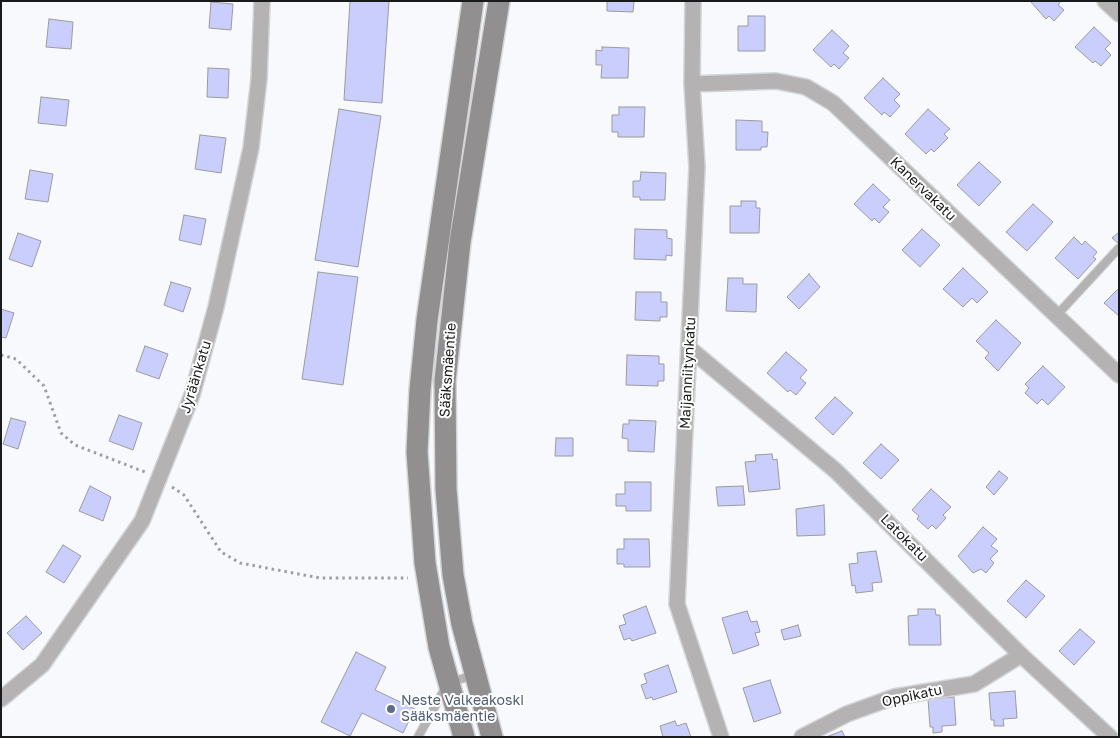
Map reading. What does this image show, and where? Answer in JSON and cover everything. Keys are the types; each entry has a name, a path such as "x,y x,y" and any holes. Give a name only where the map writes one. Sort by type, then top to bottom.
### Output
{"main road":[{"name":"Sääksmäentie","path":"464,737 439,647 424,563 417,452 420,390 427,320 473,1"},
{"name":"Sääksmäentie","path":"492,737 462,624 448,531 445,381 460,242 499,1"}],"street":[{"name":"Jyräänkatu","path":"1,699 42,665 142,521 160,478 194,386 216,307 251,148 259,80 262,1"},
{"name":"Maijanniitynkatu","path":"693,1 692,84 697,167 677,604 721,737"},
{"path":"1105,1 1119,14"},
{"name":"Kanervakatu","path":"692,84 776,81 806,87 834,103 1119,375"},
{"name":"Latokatu","path":"689,348 836,471 1021,655 1110,737"},
{"name":"Oppikatu","path":"802,737 847,714 894,698 974,684 1021,655"}],"lane":[{"path":"1056,316 1119,248"},
{"path":"418,737 448,683 474,675"}],"path":[{"path":"1,355 16,360 44,386 62,433 75,445 160,478 184,495 221,552 240,563 320,578 410,578"}],"building":[{"path":"350,1 389,1 382,103 344,100"},
{"path":"607,1 634,1 633,12 607,11"},
{"path":"1030,1 1061,1 1058,5 1064,10 1054,21 1049,16 1046,19"},
{"path":"211,2 233,4 231,30 209,28"},
{"path":"748,16 765,16 765,51 738,51 738,26 748,26"},
{"path":"49,19 73,22 71,49 46,47"},
{"path":"1094,27 1111,43 1105,49 1111,55 1101,66 1095,61 1093,63 1075,47"},
{"path":"832,30 849,46 843,53 849,58 839,69 834,64 831,67 813,50"},
{"path":"602,47 629,48 628,78 601,78 602,65 596,65 596,50 602,51"},
{"path":"208,68 229,69 228,98 207,97"},
{"path":"883,78 900,94 894,100 900,106 890,117 884,112 882,115 864,98"},
{"path":"41,97 69,100 66,126 38,123"},
{"path":"619,107 645,107 644,137 618,137 618,132 612,132 612,115 619,115"},
{"path":"339,109 381,116 358,267 315,260"},
{"path":"928,109 950,129 944,134 948,138 934,152 931,149 926,154 905,134"},
{"path":"736,120 762,121 762,132 768,132 767,147 761,147 761,150 736,150"},
{"path":"200,135 226,138 221,173 195,169"},
{"path":"979,162 1001,182 979,206 957,185"},
{"path":"30,170 53,174 48,202 25,199"},
{"path":"641,172 666,173 665,200 640,200 640,197 633,197 633,181 640,181"},
{"path":"873,184 890,200 883,207 889,212 879,223 874,218 872,221 854,204"},
{"path":"741,201 756,201 756,208 760,208 759,233 730,233 730,206 741,206"},
{"path":"1033,204 1053,222 1027,251 1006,232"},
{"path":"184,215 206,219 201,245 179,240"},
{"path":"635,229 667,230 667,238 672,239 672,256 666,255 666,260 634,259"},
{"path":"922,229 940,245 920,267 902,250"},
{"path":"1119,232 1119,244 1112,238"},
{"path":"18,233 41,241 32,267 9,259"},
{"path":"1074,237 1082,245 1085,241 1097,252 1093,257 1096,259 1078,279 1055,258"},
{"path":"963,268 988,292 977,303 972,298 963,307 943,289"},
{"path":"318,272 358,277 343,385 302,379"},
{"path":"809,274 820,287 799,309 787,297"},
{"path":"728,278 743,278 743,284 757,284 756,312 726,311"},
{"path":"171,282 191,288 183,312 164,305"},
{"path":"1119,288 1119,316 1104,303"},
{"path":"636,292 661,292 661,302 667,302 667,317 660,317 660,321 635,320"},
{"path":"1,309 14,313 6,338 1,337"},
{"path":"996,320 1021,343 998,371 985,358 989,353 976,341"},
{"path":"145,346 168,354 159,379 136,371"},
{"path":"786,352 807,370 800,378 806,383 796,395 790,390 788,392 767,373"},
{"path":"627,355 659,356 659,364 664,364 664,381 658,381 658,386 626,385"},
{"path":"1043,366 1065,387 1048,405 1042,399 1037,404 1025,393 1029,388 1025,384"},
{"path":"835,397 853,413 833,435 815,418"},
{"path":"119,415 142,423 133,450 109,441"},
{"path":"11,418 26,422 18,449 3,444"},
{"path":"629,420 656,421 654,452 628,451 628,439 622,438 623,424 629,424"},
{"path":"556,438 573,438 573,456 555,456"},
{"path":"881,444 899,460 881,479 863,463"},
{"path":"772,454 773,460 777,459 780,489 749,492 745,462 756,461 755,455"},
{"path":"999,471 1008,478 994,495 986,487"},
{"path":"625,482 651,482 651,511 626,511 626,506 616,506 616,494 625,494"},
{"path":"90,486 111,497 103,521 79,511"},
{"path":"743,486 745,505 718,506 716,487"},
{"path":"931,489 951,507 943,515 946,518 936,529 932,525 928,529 917,519 919,516 912,510"},
{"path":"824,505 825,535 797,536 796,509"},
{"path":"983,527 997,539 991,546 998,551 990,559 994,563 986,573 981,569 973,573 958,556"},
{"path":"624,539 649,539 650,567 624,567 624,564 617,564 617,549 624,549"},
{"path":"63,545 81,556 64,583 46,572"},
{"path":"876,551 882,582 872,583 873,591 856,593 855,585 852,586 849,564 858,563 857,553"},
{"path":"1026,580 1045,596 1026,618 1007,601"},
{"path":"646,606 656,633 632,641 630,638 624,640 619,626 626,624 623,615"},
{"path":"918,609 935,609 936,615 940,615 941,645 909,645 908,616 918,615"},
{"path":"747,611 751,622 757,621 760,632 755,633 759,645 733,654 722,618"},
{"path":"26,616 42,633 23,650 7,633"},
{"path":"798,625 801,636 784,640 781,630"},
{"path":"1080,629 1095,642 1074,665 1059,651"},
{"path":"356,652 386,667 375,690 415,709 403,733 362,713 350,736 321,722"},
{"path":"668,665 677,692 653,700 652,697 646,699 641,685 647,683 644,674"},
{"path":"770,680 781,713 754,722 743,688"},
{"path":"1015,691 1017,718 1003,719 1004,726 994,726 994,720 991,720 989,693"},
{"path":"954,697 956,725 942,726 942,732 933,733 933,727 930,727 928,699"},
{"path":"675,721 677,726 686,723 691,737 663,737 660,726"},
{"path":"842,731 845,737 826,737"}],"place":[{"name":"Neste Valkeakoski Sääksmäentie","path":"391,709"}]}
